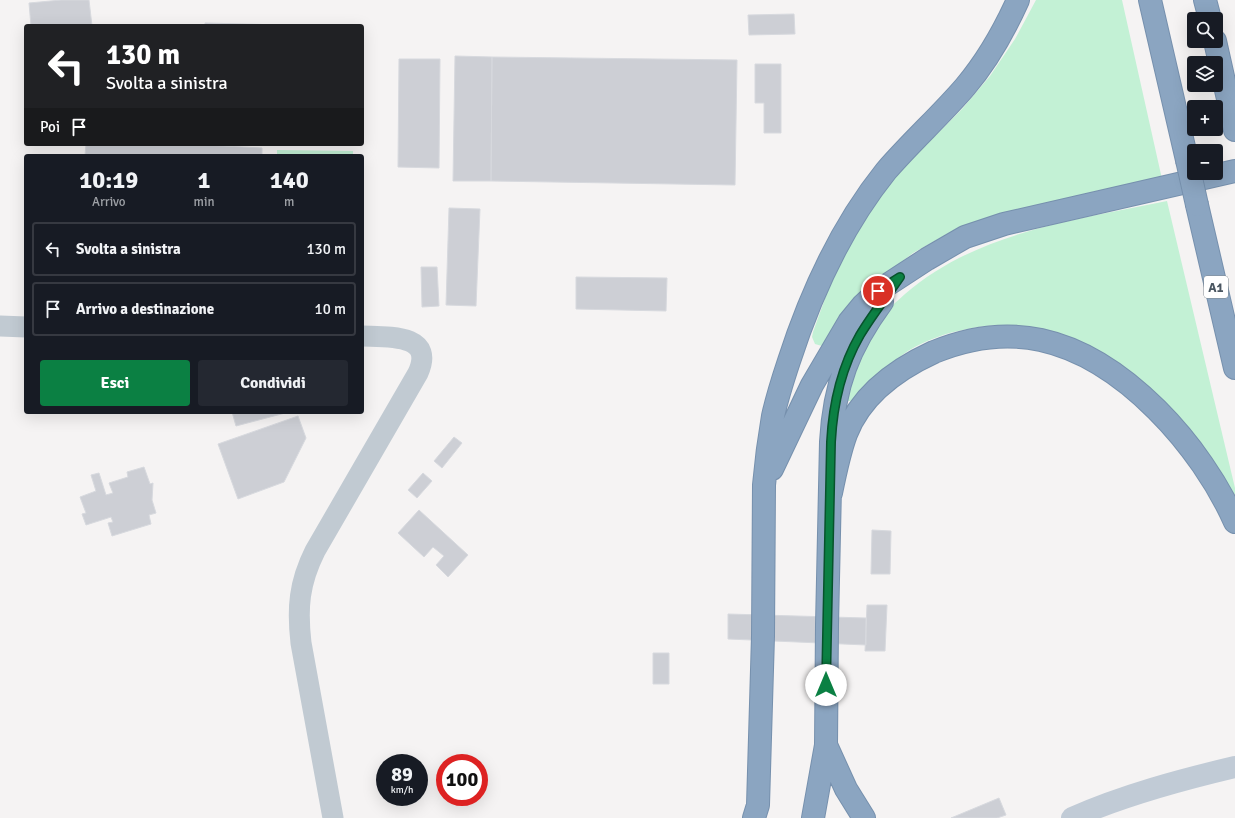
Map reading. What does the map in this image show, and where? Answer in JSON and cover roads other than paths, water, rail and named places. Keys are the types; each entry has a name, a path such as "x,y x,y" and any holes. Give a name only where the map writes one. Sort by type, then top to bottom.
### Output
{"highway":[{"path":"759,814 763,636 764,485 773,415 782,384 803,320 835,249 856,213 886,172 966,86 985,61 1003,32 1018,0"},
{"name":"A1","path":"1150,0 1235,368"},
{"path":"1205,0 1208,12"},
{"path":"1217,48 1235,130"},
{"path":"764,485 812,385 842,332 849,322 878,291 952,244 990,228 1033,216 1235,171"},
{"path":"813,818 826,745 830,493 832,423 835,403 841,378 860,336 900,277"},
{"path":"830,493 842,447 850,424 864,403 884,382 916,361 950,346 984,338 1018,336 1041,340 1064,347 1094,361 1115,374 1130,386 1164,418 1197,457 1218,489 1235,522"},
{"path":"826,745 846,789 864,818"}],"main road":[{"path":"1072,818 1115,800 1189,778 1235,767"}],"street":[{"path":"0,326 24,327"},
{"path":"333,818 301,643 298,615 300,593 304,576 315,552 418,373 423,360 420,349 410,340 397,337 364,336"}]}
